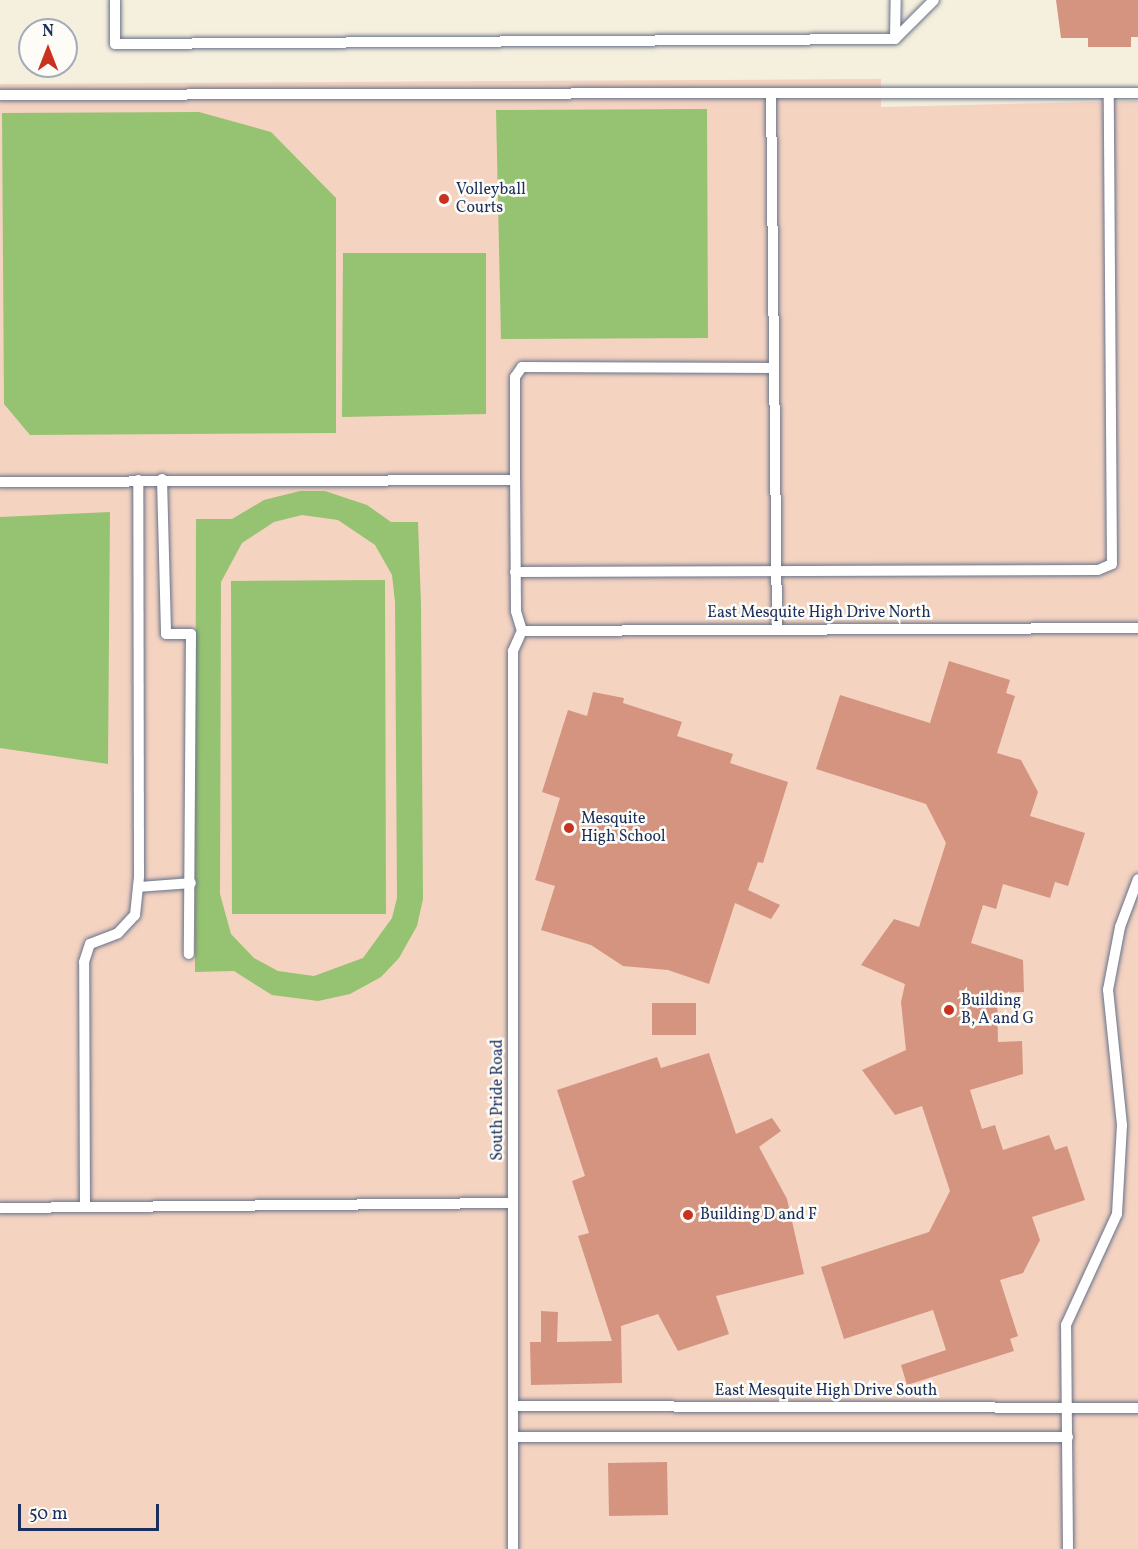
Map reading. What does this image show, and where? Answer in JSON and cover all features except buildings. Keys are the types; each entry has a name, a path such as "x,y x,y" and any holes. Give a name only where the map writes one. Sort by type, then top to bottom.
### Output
{"lane":[{"path":"115,0 115,44 895,39 934,0"},
{"path":"895,39 896,0"},
{"path":"771,93 777,628"},
{"path":"515,572 1098,570 1112,564 1109,93"},
{"path":"0,95 1138,93"},
{"path":"522,631 516,611 515,377 522,367 773,368"},
{"path":"0,482 162,479 515,480"},
{"path":"162,479 166,634 191,634 189,954"},
{"path":"85,1207 84,962 90,944 118,933 135,915 138,887 138,480"},
{"name":"East Mesquite High Drive North","path":"522,631 1138,628"},
{"name":"South Pride Road","path":"513,1549 513,651 522,631"},
{"path":"1068,1549 1066,1325 1117,1214 1122,1125 1108,990 1120,927 1138,879"},
{"path":"138,887 191,883"},
{"path":"0,1208 513,1203"},
{"name":"East Mesquite High Drive South","path":"514,1406 1138,1408"},
{"path":"514,1437 1068,1437"}],"shaded area":[{"name":"Mesquite High School","path":"881,79 881,107 1138,101 1138,1549 0,1549 0,84"}],"green space":[{"path":"707,109 708,338 501,339 496,110"},
{"path":"199,112 271,132 336,198 336,433 30,435 4,404 2,113"},
{"path":"343,253 486,253 486,414 342,417"},
{"path":"300,491 325,491 367,505 391,522 418,522 421,604 423,899 417,926 399,958 381,977 350,994 318,1001 272,995 234,971 195,972 196,519 232,519 264,500","holes":["302,515 338,520 375,545 392,575 395,602 397,898 392,918 363,958 314,976 278,971 254,958 231,934 220,894 221,582 242,543 274,522"]},
{"path":"110,512 108,764 0,748 0,517"},
{"path":"385,580 386,914 232,914 231,581"}],"place":[{"name":"Volleyball Courts","path":"444,199"},
{"name":"Mesquite High School","path":"569,828"},
{"name":"Building B, A and G","path":"949,1010"},
{"name":"Building D and F","path":"688,1215"}]}
